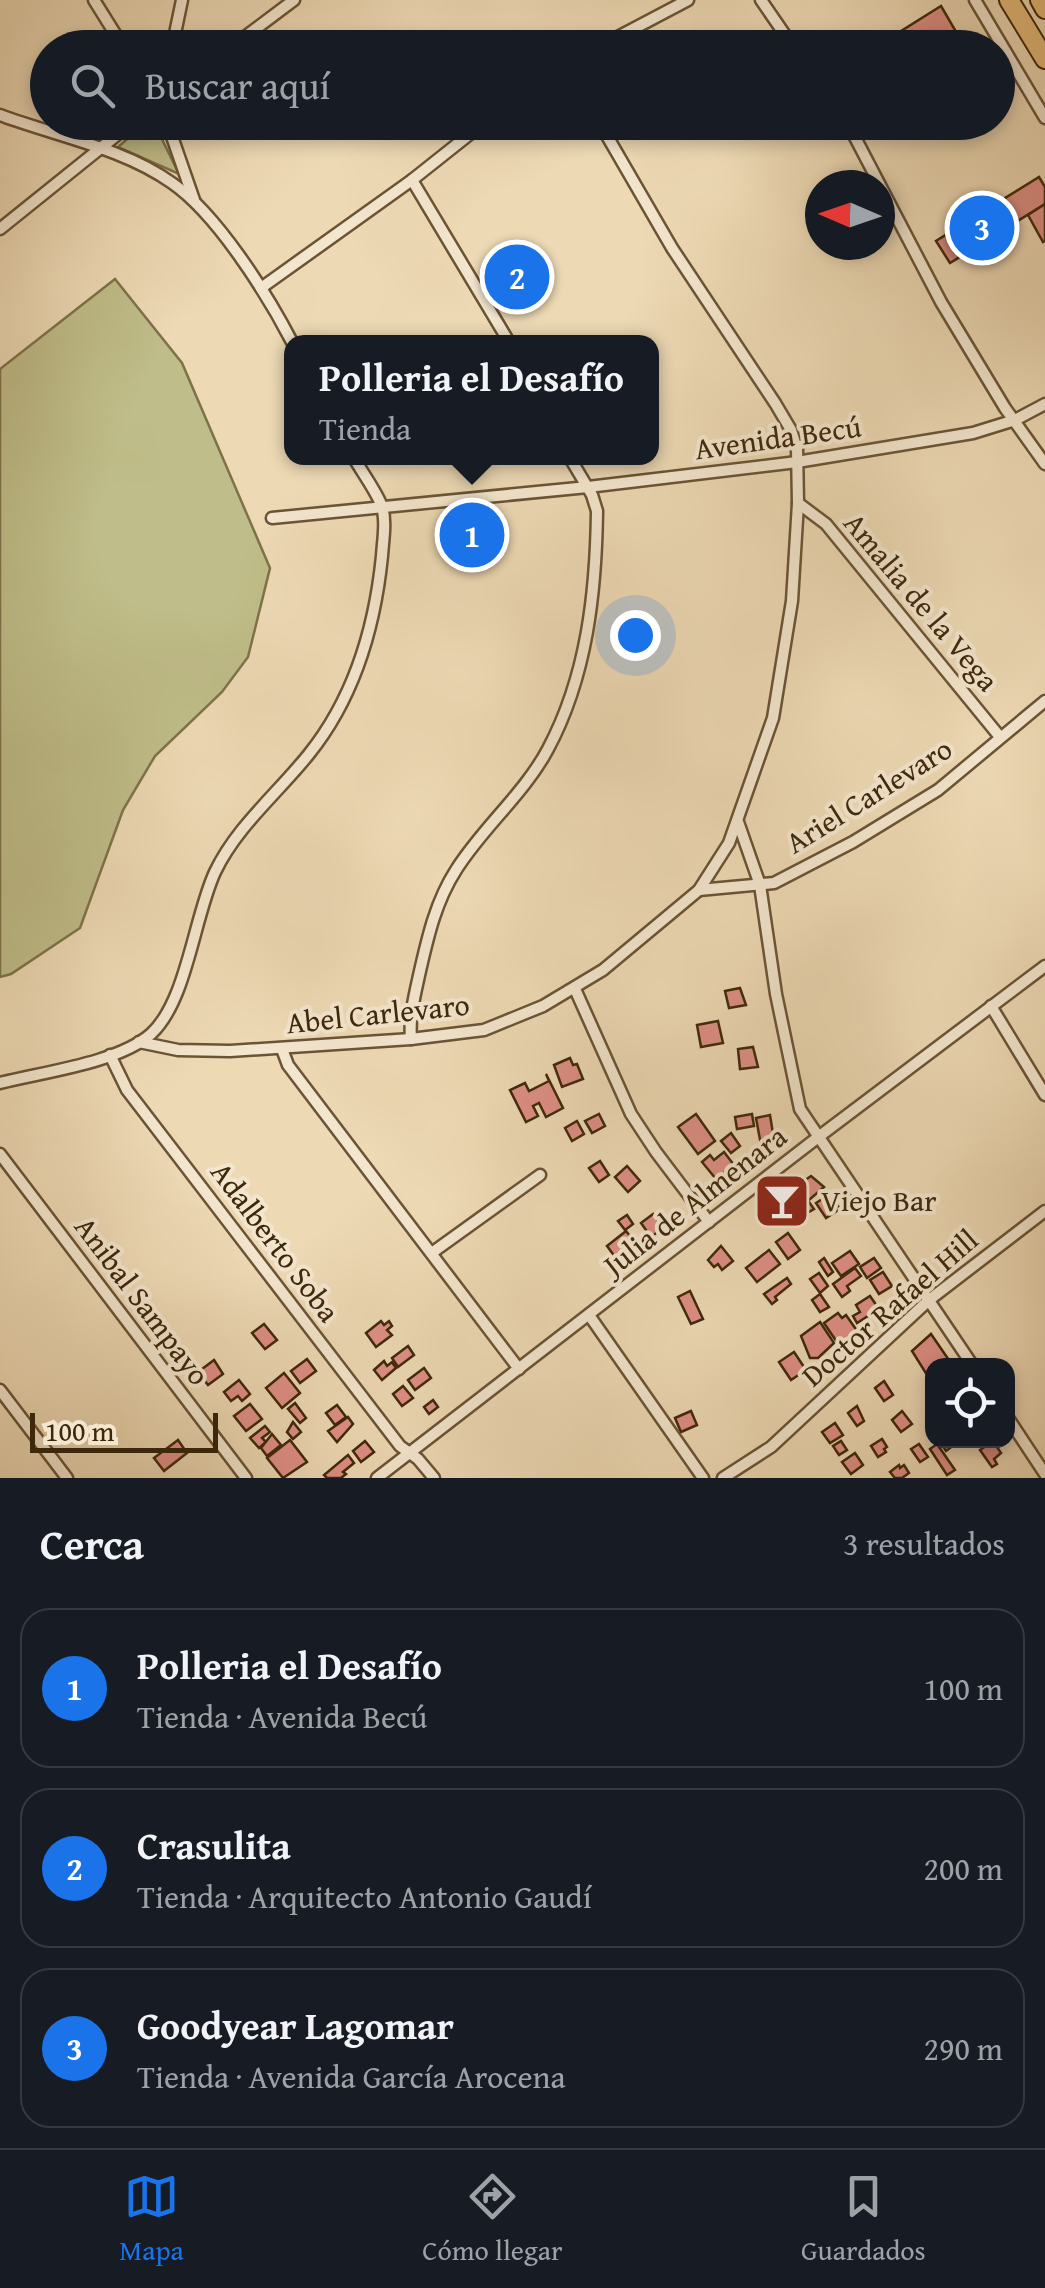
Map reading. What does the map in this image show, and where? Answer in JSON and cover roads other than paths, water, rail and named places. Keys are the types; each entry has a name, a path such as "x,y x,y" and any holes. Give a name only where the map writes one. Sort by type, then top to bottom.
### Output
{"main road":[{"path":"1009,0 1045,60"},
{"path":"1040,0 1045,9"}],"street":[{"path":"94,0 113,30"},
{"path":"176,30 182,0"},
{"path":"254,30 294,0"},
{"path":"631,30 688,0"},
{"path":"761,0 782,30"},
{"path":"975,0 993,30"},
{"path":"1015,67 1045,118"},
{"path":"0,115 30,125"},
{"path":"73,140 170,181 194,200 261,288 288,335"},
{"path":"0,229 113,140"},
{"path":"173,140 194,200"},
{"path":"261,288 462,140"},
{"name":"Abel Carlevaro","path":"140,1042 178,1050 282,1049 484,1030 575,989 628,950 699,890 738,822 773,718 792,602 798,503 791,430 609,140"},
{"path":"856,140 941,302 1045,464"},
{"path":"412,180 506,335"},
{"name":"Avenida Becú","path":"272,518 588,488 797,462 943,439 1014,420 1045,404"},
{"path":"0,1083 110,1056 140,1042 153,1032 172,1000 206,894 225,854 327,730 354,676 374,612 384,540 382,506 358,465"},
{"path":"411,1039 412,1010 427,939 440,901 462,862 546,753 575,684 588,621 597,511 574,465"},
{"name":"Amalia de la Vega","path":"798,503 826,524 1000,737"},
{"name":"Ariel Carlevaro","path":"699,890 774,882 885,823 938,790 1045,701"},
{"path":"738,822 760,885 800,1109 967,1358"},
{"name":"Julia de Almenara","path":"377,1478 1045,966"},
{"path":"575,989 631,1114 709,1222"},
{"path":"990,1006 1045,1095"},
{"path":"282,1049 288,1065 519,1370"},
{"name":"Adalberto Soba","path":"110,1056 127,1090 400,1446 434,1478"},
{"name":"Anibal Sampayo","path":"0,1154 246,1478"},
{"path":"433,1252 540,1176"},
{"name":"Doctor Rafael Hill","path":"723,1478 771,1446 929,1300 1045,1211"},
{"path":"589,1315 703,1478"},
{"path":"0,1390 68,1478"},
{"path":"1015,1429 1045,1474"}],"place":[{"name":"Goodyear Lagomar","path":"982,228"},
{"name":"Crasulita","path":"517,277"},
{"name":"Polleria el Desafío","path":"472,535"},
{"name":"Viejo Bar","path":"782,1201"}]}
